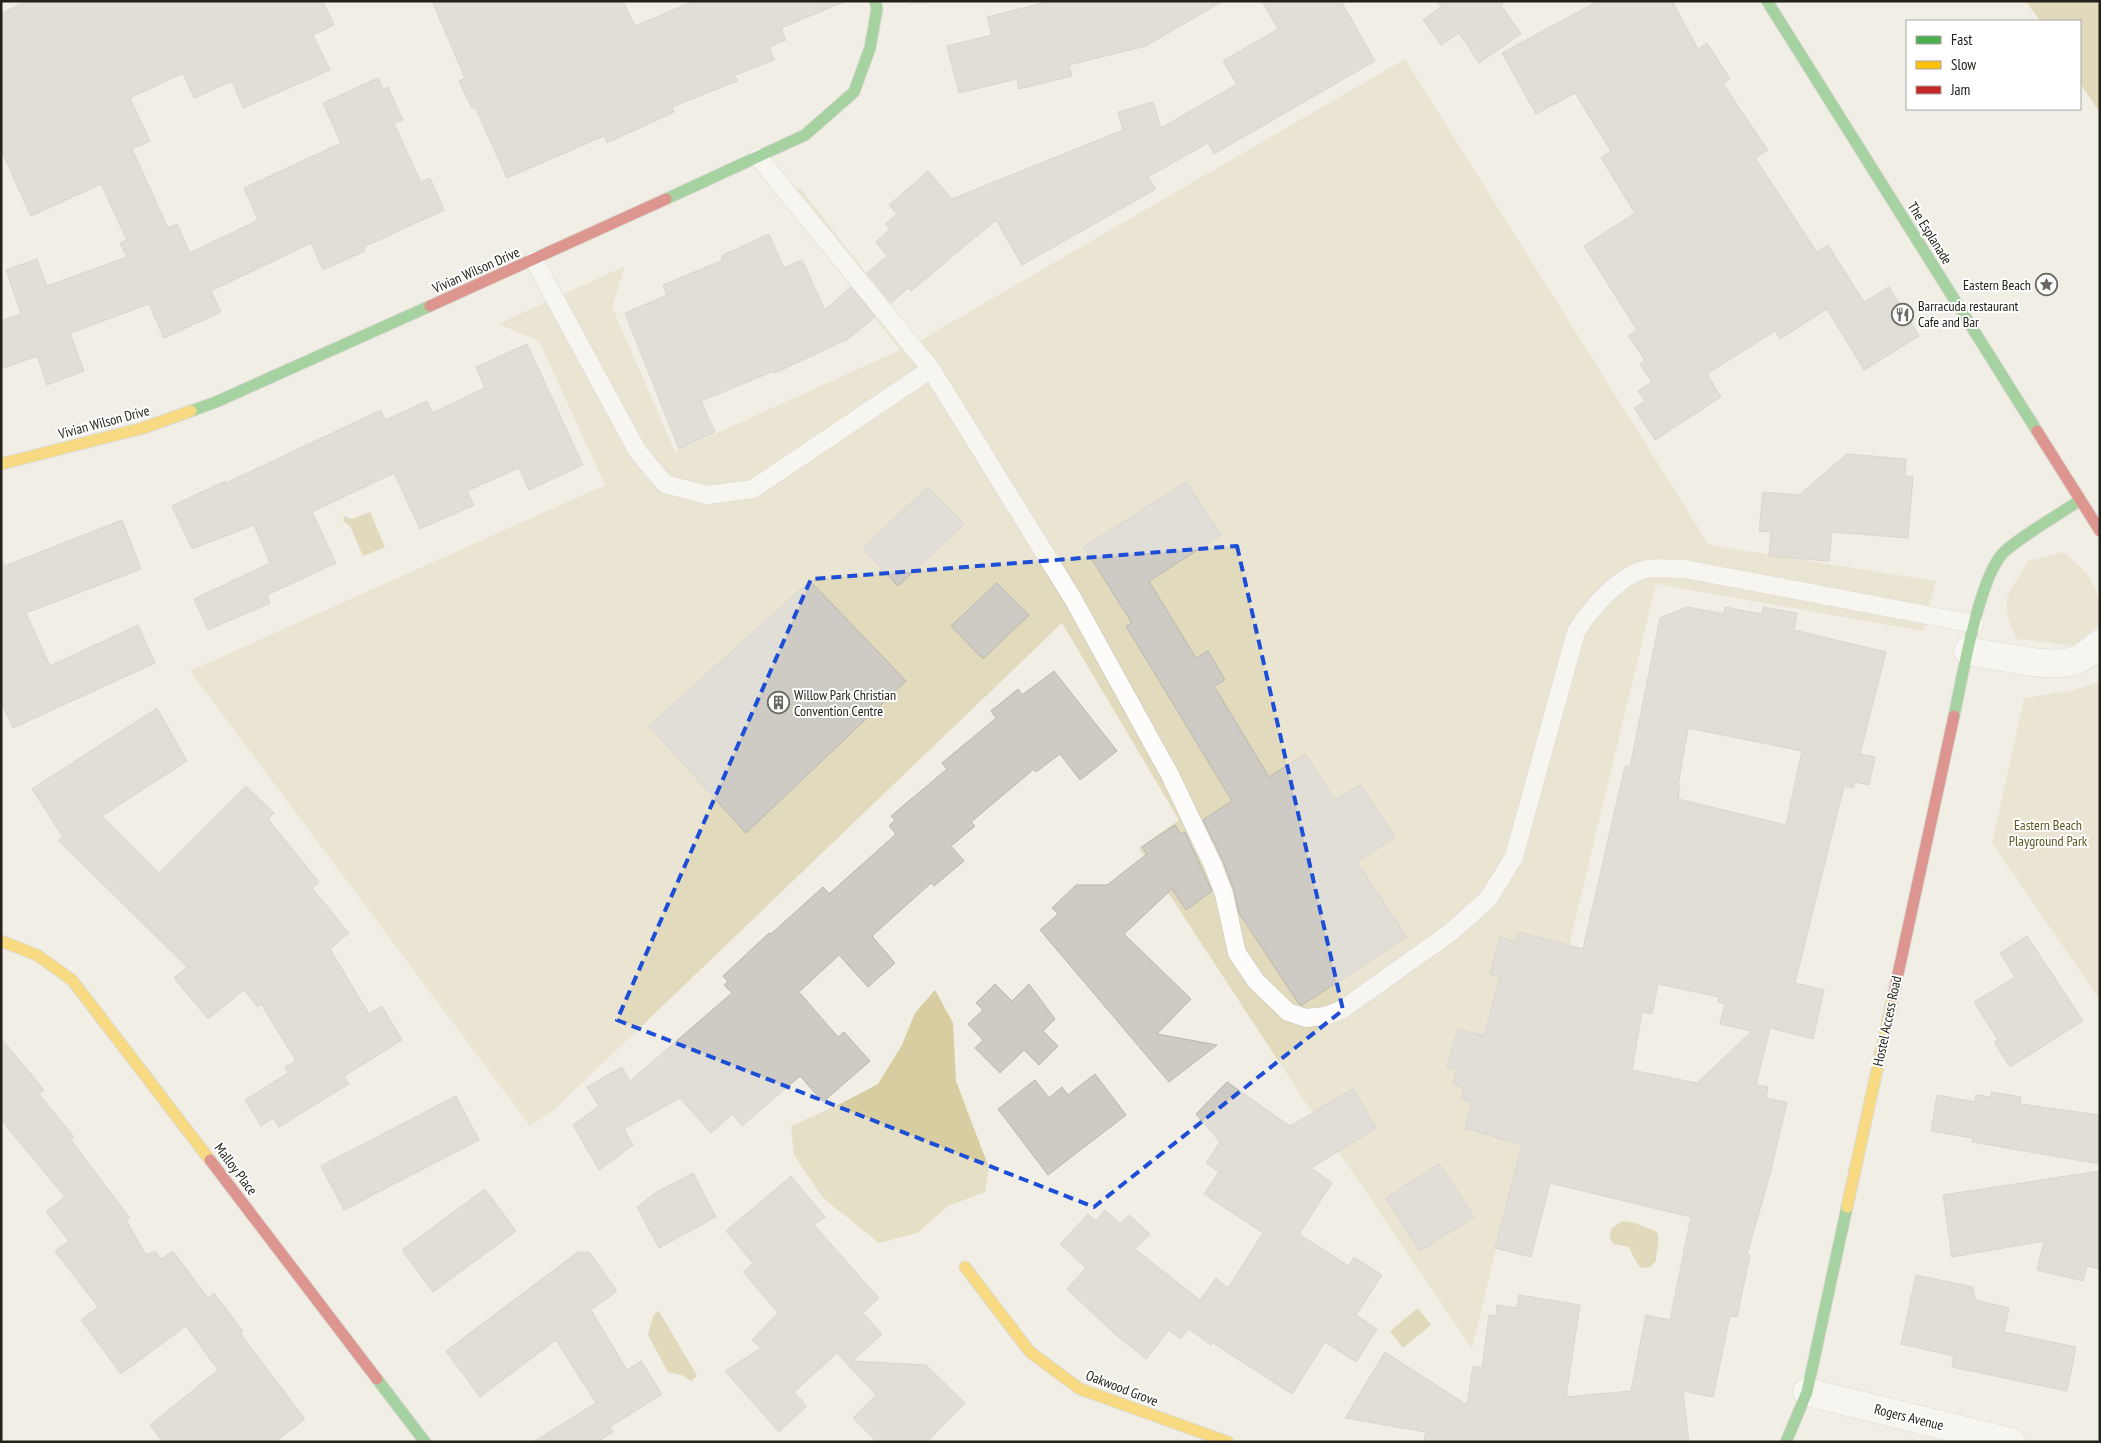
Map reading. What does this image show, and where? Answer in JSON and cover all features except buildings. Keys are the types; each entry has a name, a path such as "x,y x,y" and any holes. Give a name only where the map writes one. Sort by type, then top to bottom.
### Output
{"street":[{"name":"Vivian Wilson Drive","path":"1,464 143,428 216,402 534,260 805,135 854,92 870,48 877,9 875,1"},
{"name":"The Esplanade","path":"1767,1 2100,531"},
{"name":"Hostel Access Road","path":"1807,1392 1968,650 1987,581 2003,553 2080,500"},
{"path":"1968,650 2030,661 2063,663 2078,660 2100,644"},
{"name":"Malloy Place","path":"1,941 37,955 72,980 425,1442"},
{"name":"Oakwood Grove","path":"966,1267 1030,1352 1080,1390 1228,1442"},
{"path":"1786,1442 1807,1392"},
{"name":"Rogers Avenue","path":"1807,1392 2011,1442"}],"lane":[{"path":"758,157 931,369 1073,599 1170,776 1213,865 1224,894 1237,953 1256,981 1288,1012 1306,1018 1325,1016 1343,1009 1451,932 1488,899 1514,857 1576,632 1587,613 1622,581 1646,569 1685,569 1974,624"},
{"path":"534,260 638,452 665,484 707,495 753,488 931,369"}],"highlighted area":[{"path":"1237,546 1343,1010 1094,1207 617,1020 811,579"}],"green space":[{"path":"1405,59 1709,545 1936,581 1923,631 1656,584 1472,1349 1313,1114 1139,848 1179,820 1062,623 554,1110 530,1126 190,671 605,485 539,341 498,324 625,266 612,307 675,452 900,350 781,196 800,188 919,341"},
{"path":"2063,552 2081,568 2092,582 2098,600 2100,624 2074,646 2017,639 2008,615 2007,606 2010,591 2028,561"},
{"name":"Eastern Beach Playground Park","path":"2100,682 2100,1000 1992,843 2024,698 2070,691"}],"shaded area":[{"path":"2026,1 2100,1 2100,113 2081,84 2081,20 2039,20"},
{"path":"370,512 385,547 363,556 350,526 343,521 344,516 352,519"},
{"path":"935,990 953,1023 956,1081 989,1168 985,1192 948,1206 917,1233 879,1243 823,1198 794,1155 791,1126 838,1105 878,1084 902,1045 915,1013"},
{"path":"1622,1221 1635,1223 1657,1232 1656,1261 1650,1267 1641,1268 1629,1247 1614,1244 1610,1239 1611,1229"},
{"path":"1418,1308 1431,1325 1403,1348 1390,1331"},
{"path":"659,1311 697,1376 691,1381 682,1375 668,1372 648,1335 654,1314"}],"traffic: fast":[{"path":"666,199 805,135 854,92 870,48 877,9 875,1"},
{"path":"1767,1 2037,431"},
{"path":"191,411 216,402 430,306"},
{"path":"1954,716 1979,605 1995,564 2012,545 2080,500"},
{"path":"1786,1442 1807,1392 1847,1207"},
{"path":"377,1379 425,1442"}],"traffic: slow":[{"path":"1,464 143,428 191,411"},
{"path":"1,941 37,955 72,980 210,1160"},
{"path":"1847,1207 1893,997"},
{"path":"965,1267 1030,1352 1080,1389 1228,1442"}],"traffic: jam":[{"path":"430,306 666,199"},
{"path":"2037,431 2100,531"},
{"path":"1893,997 1954,716"},
{"path":"210,1160 377,1379"}],"place":[{"name":"Eastern Beach","path":"2047,285"},
{"name":"Barracuda restaurant Cafe and Bar","path":"1902,314"},
{"name":"Willow Park Christian Convention Centre","path":"778,703"}]}
